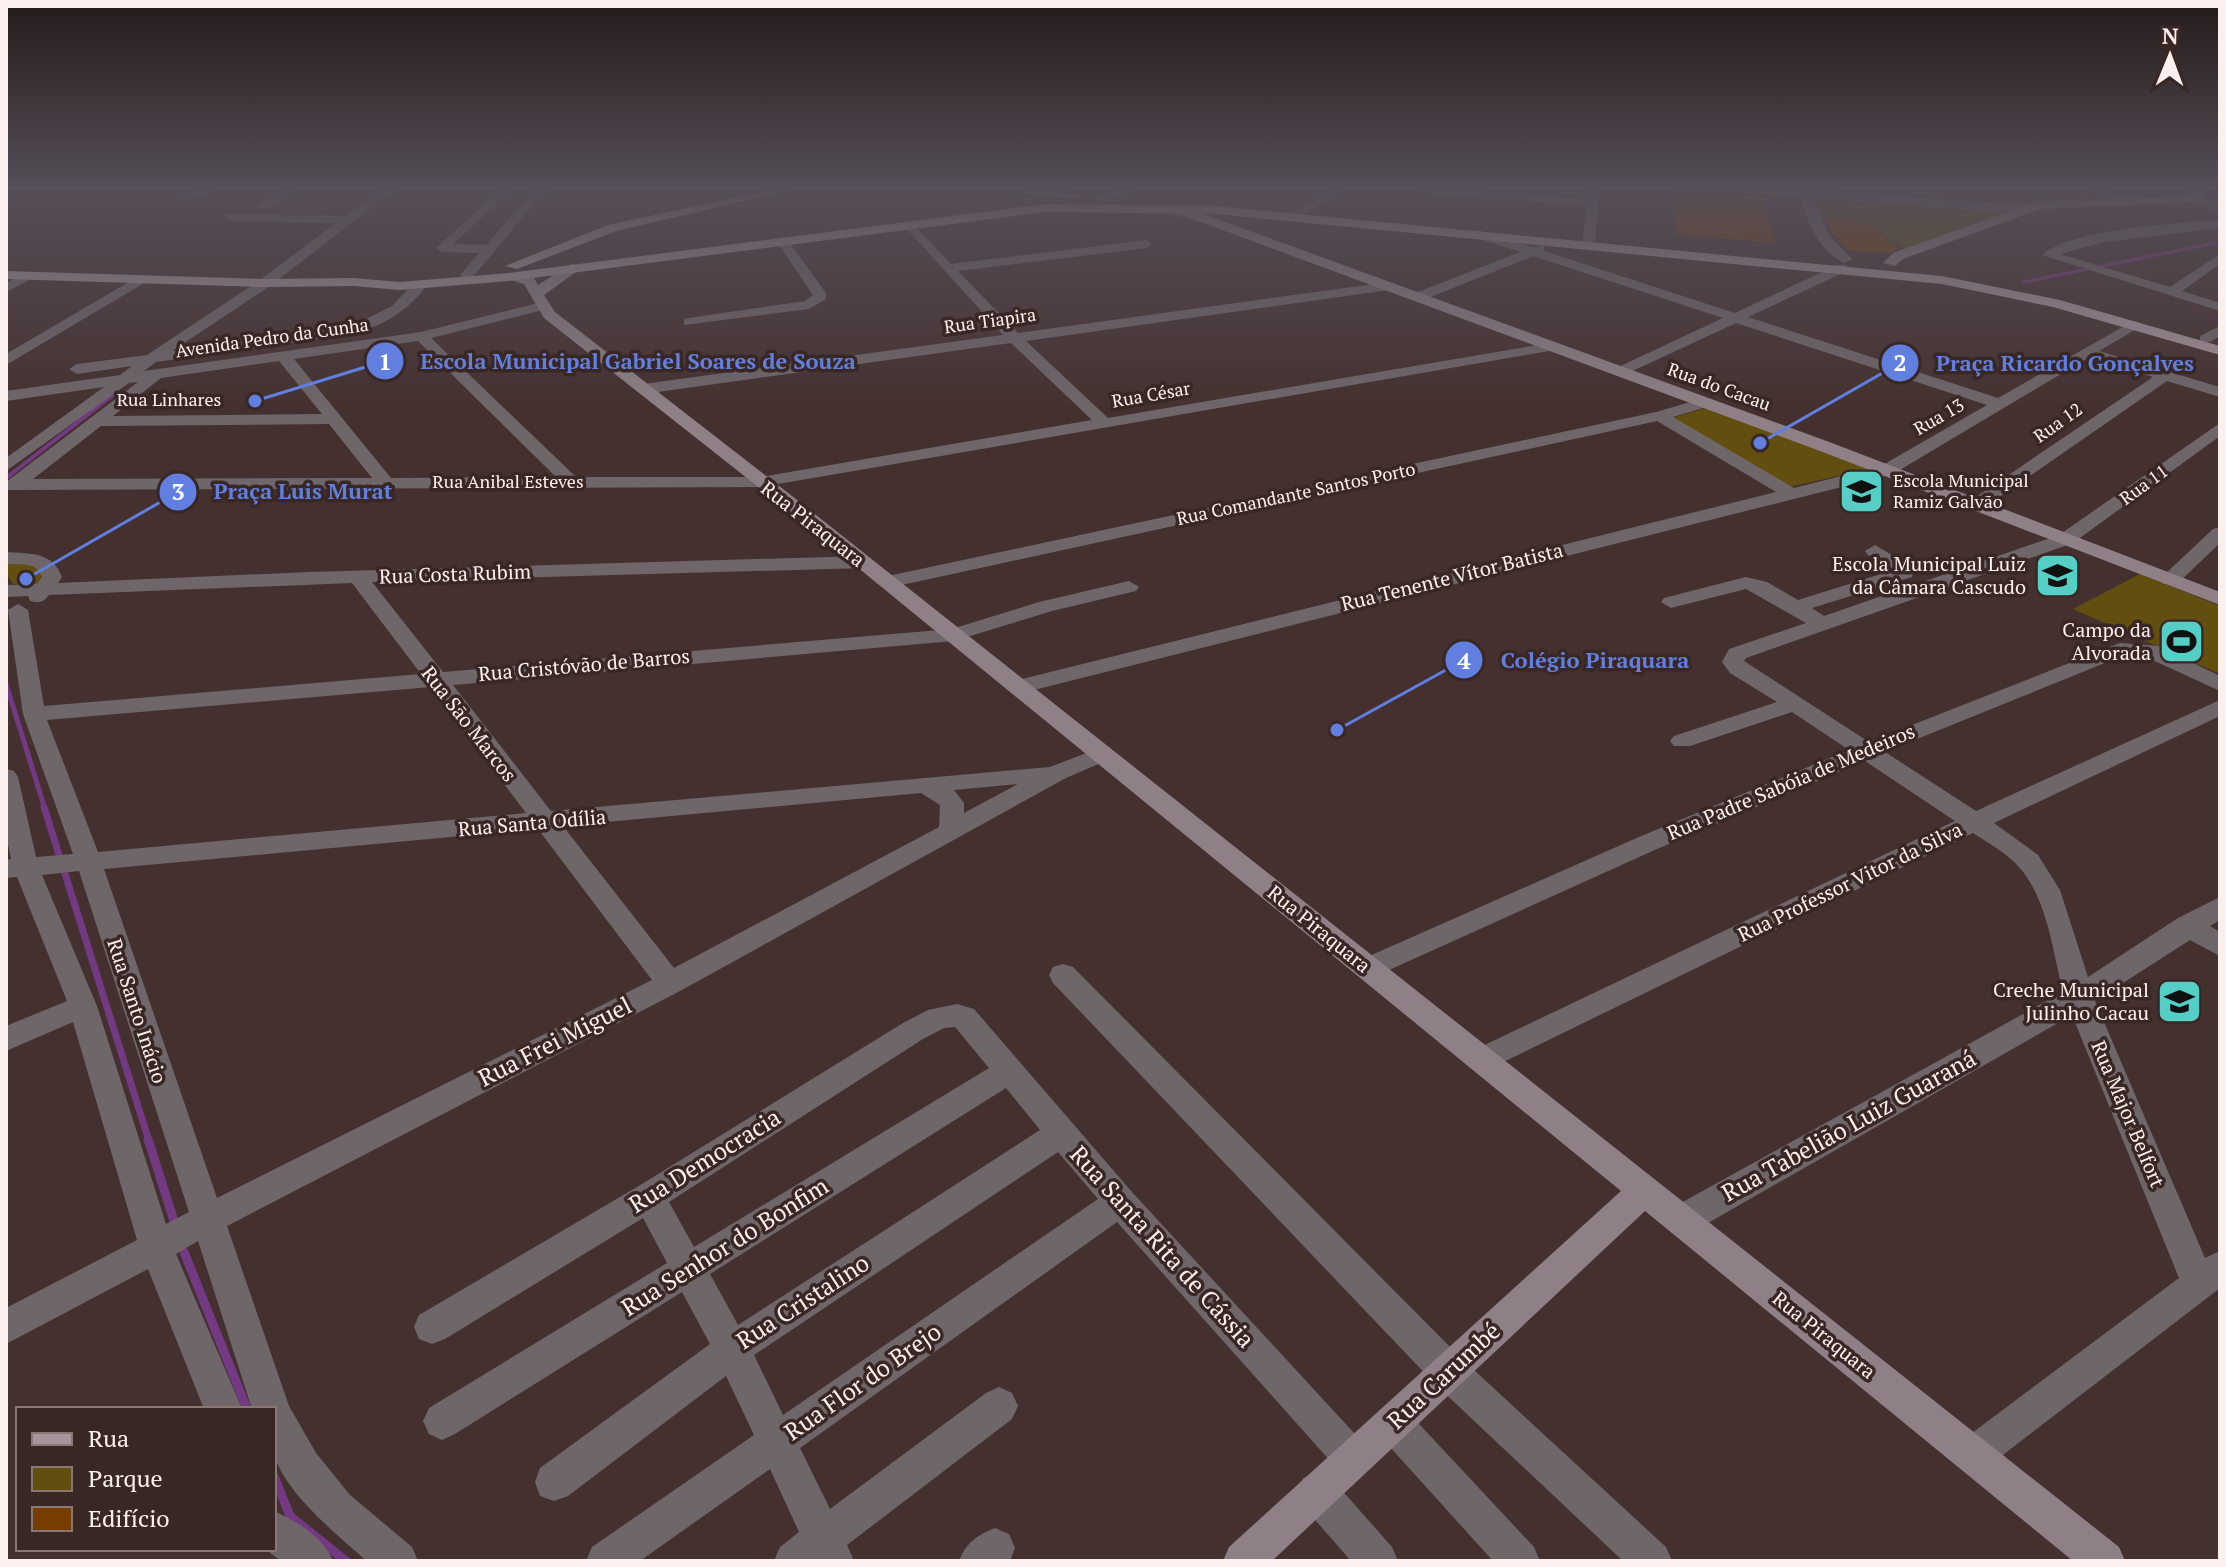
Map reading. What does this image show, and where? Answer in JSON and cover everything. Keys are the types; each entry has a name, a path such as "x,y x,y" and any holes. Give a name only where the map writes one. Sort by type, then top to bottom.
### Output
{"main road":[{"path":"354,282 420,285 468,278 519,263"},
{"path":"6,275 265,283 354,282 504,278 608,263"},
{"path":"1833,263 1884,263"},
{"path":"1835,263 1942,280"},
{"path":"1890,263 1900,272 2033,297 2220,351"},
{"path":"1891,263 2049,295 2212,342"}],"street":[{"path":"10,488 99,421 151,366 292,263"},
{"path":"468,278 478,263"},
{"path":"689,322 809,305 821,296 798,263"},
{"path":"943,263 1012,338 1104,423"},
{"path":"947,268 987,263"},
{"name":"Rua do Cacau","path":"1331,263 1549,347 1887,470 2220,599"},
{"path":"1418,297 1504,263"},
{"path":"1572,263 2001,404"},
{"path":"2072,263 2220,307"},
{"path":"2171,293 2213,263"},
{"path":"1619,372 1844,264"},
{"path":"540,300 545,286 576,267"},
{"path":"6,288 30,276"},
{"name":"Rua Piraquara","path":"504,278 529,281 540,300 643,389 888,582 2105,1561"},
{"path":"6,360 144,279"},
{"path":"77,369 151,366 370,325 395,313 420,285"},
{"name":"Rua Tiapira","path":"643,389 1389,286"},
{"name":"Avenida Pedro da Cunha","path":"6,396 126,378 151,366 284,357 421,336 540,300"},
{"name":"Rua 13","path":"1887,470 2133,325"},
{"path":"2212,342 2220,330"},
{"path":"421,336 571,482"},
{"name":"Rua César","path":"761,482 1549,347"},
{"path":"2085,352 2220,392"},
{"path":"284,357 385,482"},
{"name":"Rua 12","path":"1976,505 2165,376"},
{"path":"6,466 126,378"},
{"name":"Rua Comandante Santos Porto","path":"888,582 1659,416 1704,403"},
{"path":"1659,416 1790,493"},
{"name":"Rua Linhares","path":"99,421 335,419"},
{"name":"Rua 11","path":"1822,624 2066,539 2220,428"},
{"name":"Rua Tenente Vítor Batista","path":"1018,687 1887,470"},
{"name":"Rua Anibal Esteves","path":"10,488 385,482 761,482"},
{"path":"2170,580 2220,533"},
{"path":"1796,607 1905,573 1904,568 1875,551"},
{"path":"6,558 38,560 48,566 52,577 47,588"},
{"name":"Rua Costa Rubim","path":"9,607 47,588 863,562"},
{"name":"Rua Sāo Marcos","path":"358,577 670,983"},
{"path":"1671,602 1746,583 1760,586 1822,624"},
{"name":"Rua Cristóvão de Barros","path":"34,714 432,677 954,635 1046,606 1129,587"},
{"name":"Rua Santo Inácio","path":"9,607 34,714 81,863 181,1234 223,1407"},
{"name":"Rua Major Belfort","path":"1822,624 1733,658 1738,668 1974,822 2029,861 2041,876 2051,897 2079,997 2209,1275"},
{"name":"Rua Padre Sabóia de Medeiros","path":"1368,968 1548,885 1865,750 2120,649 2150,651 2220,684"},
{"path":"1682,741 1795,704"},
{"name":"Rua Professor Vitor da Silva","path":"1483,1060 1974,822 2220,707"},
{"name":"Rua Frei Miguel","path":"6,1327 670,983 1058,773 1102,754"},
{"name":"Rua Santa Odília","path":"26,868 1058,773"},
{"name":"Rua Santo Inácio","path":"6,777 26,868 83,1006 181,1234 270,1407"},
{"path":"923,785 944,794 952,803 951,832"},
{"name":"Rua Tabelião Luiz Guaraná","path":"1682,1220 2079,997 2220,907"},
{"path":"2188,925 2220,946"},
{"path":"1063,975 1449,1372 1652,1561"},
{"path":"6,1039 83,1006"},
{"name":"Rua Democracia","path":"432,1327 649,1197 931,1020 954,1014 964,1017 976,1031"},
{"name":"Rua Santa Rita de Cássia","path":"976,1031 1060,1134 1353,1459"},
{"name":"Rua Senhor do Bonfim","path":"442,1421 1007,1072"},
{"name":"Rua Cristalino","path":"554,1482 732,1349 1060,1134"},
{"name":"Rua Carumbé","path":"1243,1561 1645,1190"},
{"path":"649,1197 778,1441 817,1554 999,1406"},
{"name":"Rua Flor do Brejo","path":"606,1561 1120,1202"},
{"path":"1973,1455 2209,1275"},
{"path":"276,1421 302,1467 336,1509 398,1561"},
{"path":"1393,1423 1520,1561"},
{"path":"1317,1492 1378,1561"},
{"path":"276,1533 313,1561"},
{"path":"276,1539 282,1561"}],"green space":[{"path":"1710,407 1874,468 1789,487 1672,418"},
{"path":"21,562 41,567 45,573 40,585 13,584 6,573 6,563"},
{"name":"Campo da Alvorada","path":"2140,574 2220,606 2220,674 2073,609"}],"waterway":[{"path":"2024,282 2116,263"},
{"path":"6,478 118,391"},
{"path":"6,684 45,809"},
{"path":"44,807 149,1141"},
{"path":"148,1139 174,1221"},
{"path":"184,1252 246,1407"},
{"path":"276,1481 290,1516 346,1561"}],"place":[{"name":"Escola Municipal Gabriel Soares de Souza","path":"255,401"},
{"name":"Praça Ricardo Gonçalves","path":"1760,443"},
{"name":"Escola Municipal Ramiz Galvão","path":"1862,491"},
{"name":"Escola Municipal Luiz da Câmara Cascudo","path":"2057,576"},
{"name":"Praça Luis Murat","path":"26,579"},
{"name":"Campo da Alvorada","path":"2182,641"},
{"name":"Colégio Piraquara","path":"1337,730"},
{"name":"Creche Municipal Julinho Cacau","path":"2180,1002"}]}
